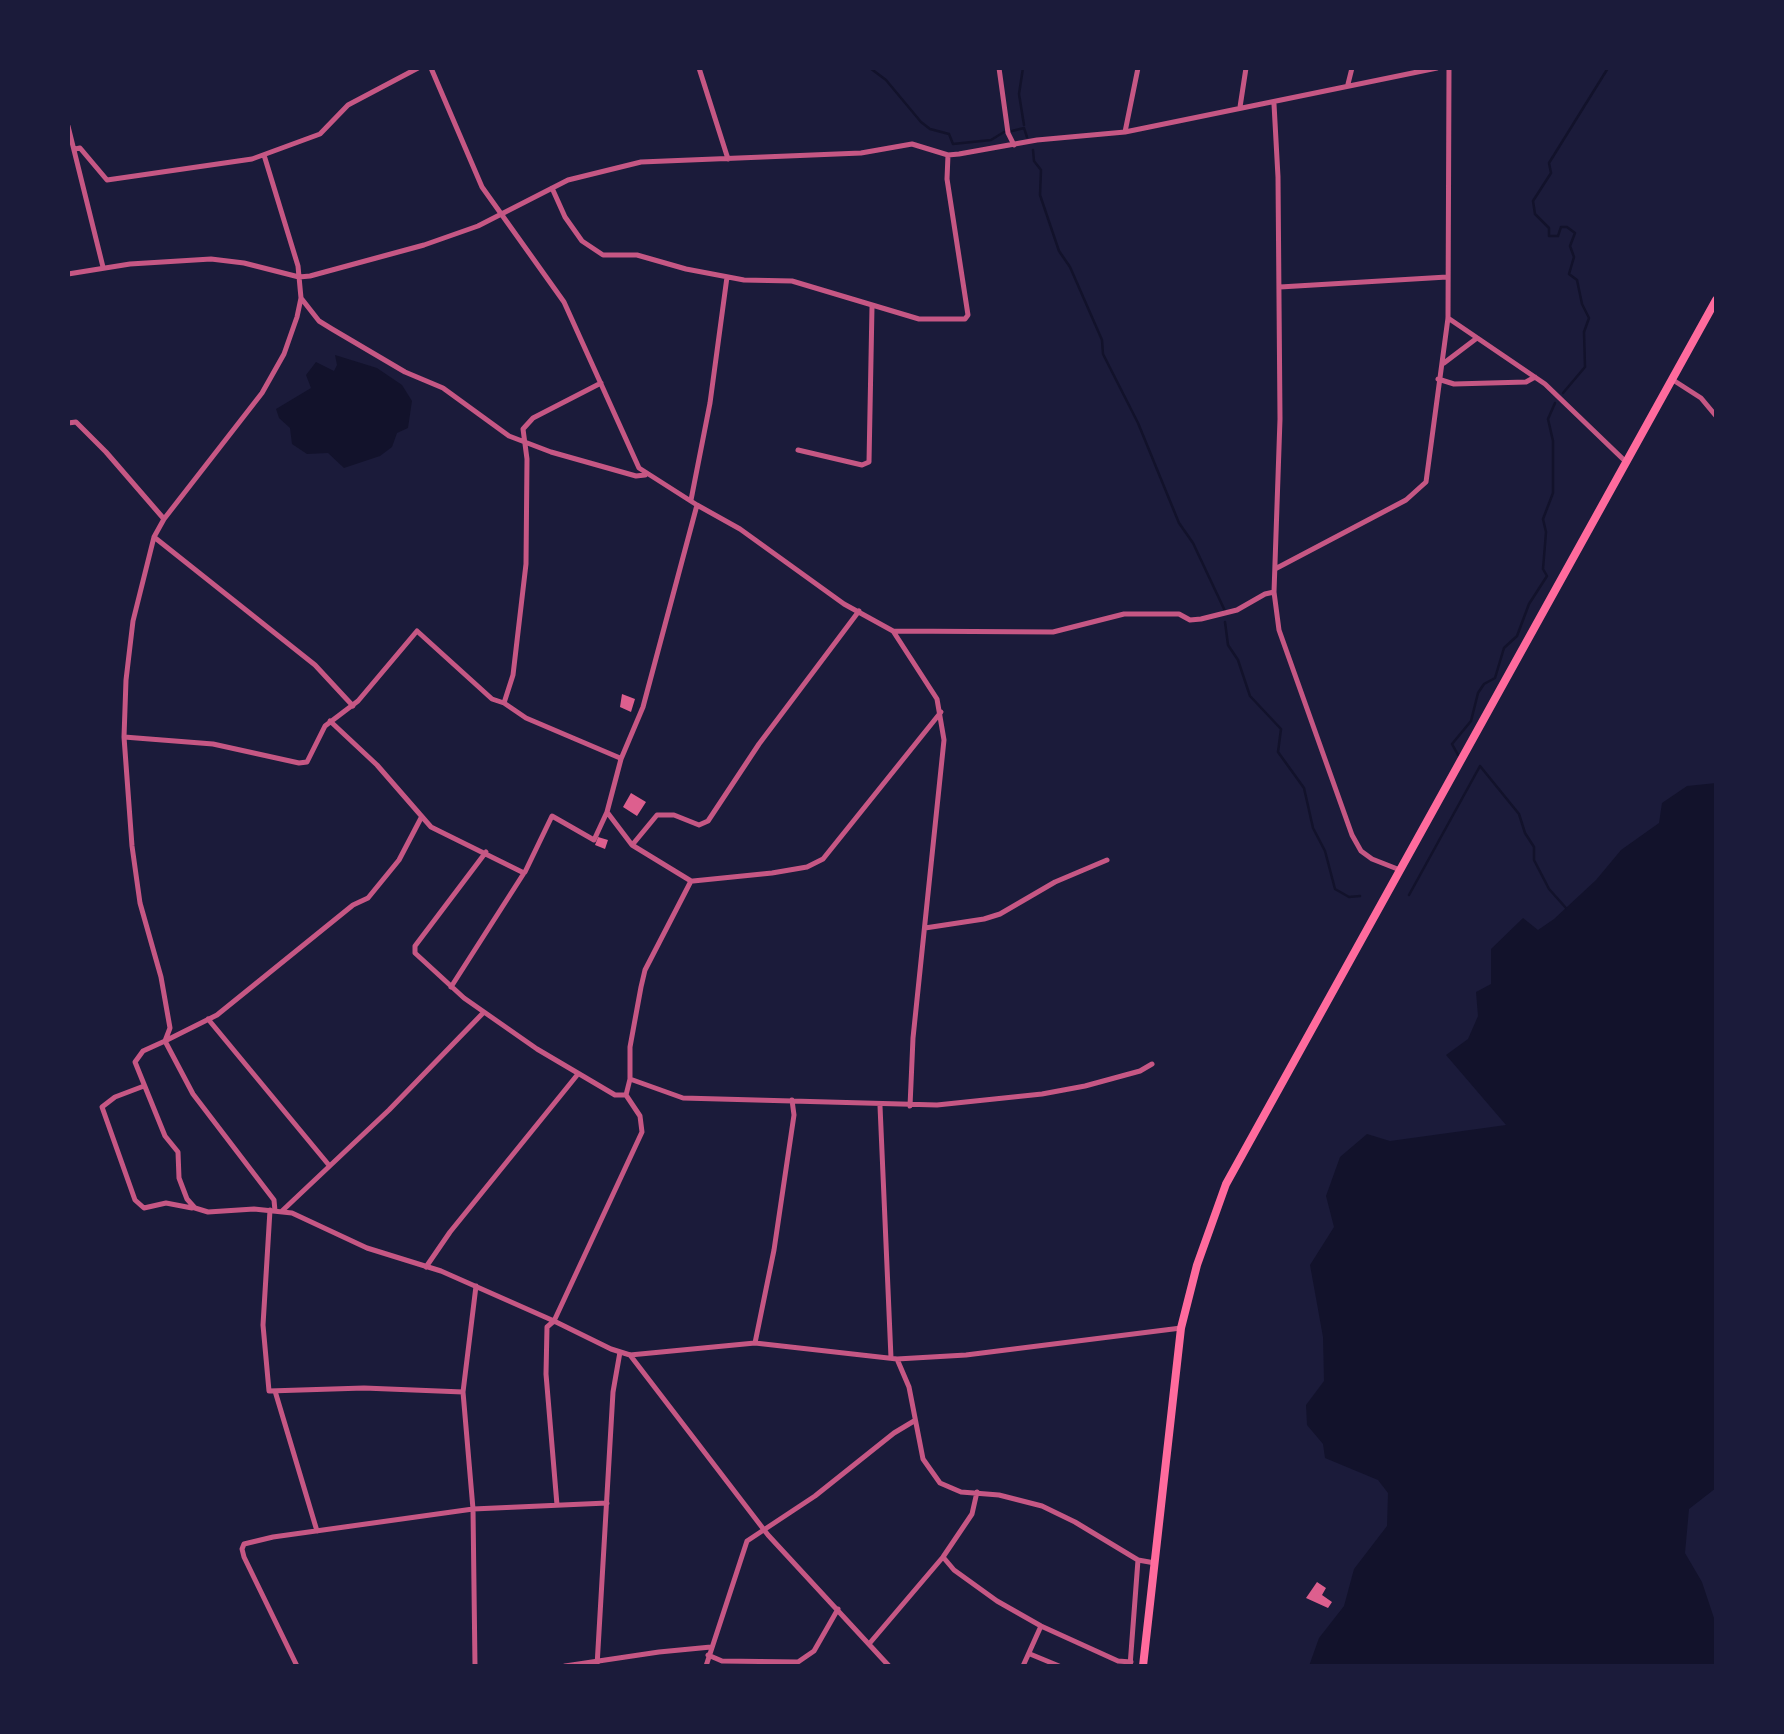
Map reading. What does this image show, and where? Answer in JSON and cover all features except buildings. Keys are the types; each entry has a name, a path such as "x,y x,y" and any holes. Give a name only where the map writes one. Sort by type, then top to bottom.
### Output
{"main road":[{"path":"1143,1666 1181,1328 1197,1265 1226,1184 1716,300"}],"street":[{"path":"75,149 80,148 108,180 264,155 320,134 348,105 418,68"},
{"path":"431,68 482,187 564,302 645,475 740,529 893,630 930,684 941,712 943,754 912,1038 910,1106"},
{"path":"699,68 728,159"},
{"path":"998,68 1008,132 1014,145"},
{"path":"1125,132 1138,68"},
{"path":"1240,107 1246,68"},
{"path":"1348,86 1352,68"},
{"path":"68,274 103,267 218,260 299,277 388,256 478,226 552,188 641,162 860,153 912,144 948,155 1125,132 1437,68"},
{"path":"1275,569 1406,500 1426,482 1448,318 1449,68"},
{"path":"1274,103 1280,288 1280,452 1274,592 1279,630 1352,834 1361,851 1372,860 1400,870"},
{"path":"68,126 103,267"},
{"path":"264,155 290,234 301,298 284,354 262,393 164,518 154,537 132,621 126,680 124,737 140,903 161,977 170,1028 165,1041 193,1094 274,1200 263,1325 269,1391 364,1388 464,1392"},
{"path":"552,188 565,217 592,250 603,255 637,255 763,282 792,281 919,319 967,318 947,180 948,155"},
{"path":"451,987 524,873 552,816 594,840 606,812 621,759 643,707 694,503 727,277"},
{"path":"1280,288 1447,277"},
{"path":"301,298 318,320 332,330 405,372 443,388 523,442 636,476 645,475"},
{"path":"798,450 862,465 869,462 872,307"},
{"path":"1448,318 1535,377 1627,463"},
{"path":"1443,363 1477,338"},
{"path":"1438,380 1454,384 1526,382 1535,377"},
{"path":"1673,380 1701,398 1716,416"},
{"path":"504,703 513,675 526,564 524,429 533,418 601,383"},
{"path":"68,423 76,422 164,518"},
{"path":"154,537 315,665 353,706"},
{"path":"893,630 1053,632 1124,614 1178,614 1190,620 1201,619 1237,610 1274,592"},
{"path":"632,845 657,815 674,815 704,826 759,744 859,611"},
{"path":"124,737 213,744 304,764 313,755 330,721 353,706 417,631 492,700 621,759"},
{"path":"606,812 632,845 691,882 807,867 823,859 941,712"},
{"path":"330,721 377,765 438,832 524,873"},
{"path":"195,1208 180,1184 178,1152 165,1136 135,1058 240,998 344,912 368,898 399,860 422,818"},
{"path":"486,852 413,950 484,1012 615,1096 626,1095"},
{"path":"925,928 1000,914 1056,882 1107,860"},
{"path":"557,1505 545,1348 547,1327 554,1321 642,1132 640,1116 626,1095 630,1047 646,970 691,882"},
{"path":"276,1211 389,1110 484,1012"},
{"path":"208,1019 328,1164"},
{"path":"630,1079 683,1098 910,1106 1042,1094 1140,1072 1152,1064"},
{"path":"426,1267 578,1074"},
{"path":"144,1086 102,1107 135,1200 144,1208 166,1203 208,1212 292,1213 367,1248 476,1286 620,1352 755,1342 894,1358 966,1355 1181,1328"},
{"path":"755,1342 774,1250 794,1114 792,1100"},
{"path":"880,1105 894,1358 908,1387 923,1459 940,1483 961,1492 1042,1506 1138,1560 1156,1563"},
{"path":"475,1666 474,1509 464,1392 476,1286"},
{"path":"597,1665 613,1392 620,1352"},
{"path":"630,1354 766,1528 889,1666"},
{"path":"275,1391 318,1532"},
{"path":"706,1666 747,1541 816,1496 914,1421"},
{"path":"869,1644 943,1557 972,1514 977,1492"},
{"path":"297,1666 242,1549 251,1540 474,1509 608,1502"},
{"path":"943,1557 974,1585 1041,1626 1130,1664 1138,1560"},
{"path":"708,1656 722,1661 798,1662 814,1651 838,1609"},
{"path":"1022,1666 1041,1626"},
{"path":"565,1666 597,1665 659,1652 710,1647"},
{"path":"1030,1654 1059,1666"}],"shaded area":[{"path":"335,355 377,368 402,385 412,401 408,428 397,433 392,447 380,456 344,468 328,453 307,454 292,444 290,428 276,409 311,388 306,375 316,362 334,371"},
{"path":"1716,783 1716,1488 1689,1509 1685,1553 1702,1582 1716,1624 1716,1666 1309,1666 1319,1638 1344,1606 1354,1569 1387,1526 1388,1493 1378,1480 1325,1458 1323,1444 1307,1425 1306,1405 1324,1381 1323,1337 1310,1265 1334,1227 1326,1196 1340,1157 1367,1134 1390,1141 1506,1125 1446,1055 1468,1039 1478,1016 1476,992 1491,984 1491,949 1523,918 1538,930 1554,919 1621,850 1659,823 1662,803 1687,786"}],"waterway":[{"path":"870,68 886,80 921,122 949,134 953,144 991,140 1004,132"},
{"path":"1023,68 1019,94 1024,125"},
{"path":"1563,393 1585,367 1584,332 1589,318 1577,280 1569,274 1574,257 1570,246 1575,233 1561,227 1558,236 1549,236 1549,228 1535,214 1533,201 1551,173 1549,163 1608,68"},
{"path":"1012,131 1024,128 1027,137"},
{"path":"1033,150 1034,161 1041,170 1040,195 1059,251 1070,267 1102,340 1103,354 1138,423 1179,523 1193,543 1225,611"},
{"path":"1458,755 1452,744 1471,721 1478,693 1495,678 1504,648 1517,636 1529,604 1547,576 1543,569 1543,519 1553,493 1553,441 1548,419 1555,403"},
{"path":"1225,622 1228,645 1238,660 1250,696 1281,729 1278,752 1304,788 1313,828 1325,851 1335,889 1349,897 1360,896"},
{"path":"1409,895 1480,766 1519,814 1534,847 1534,860 1549,889 1566,908"}]}
